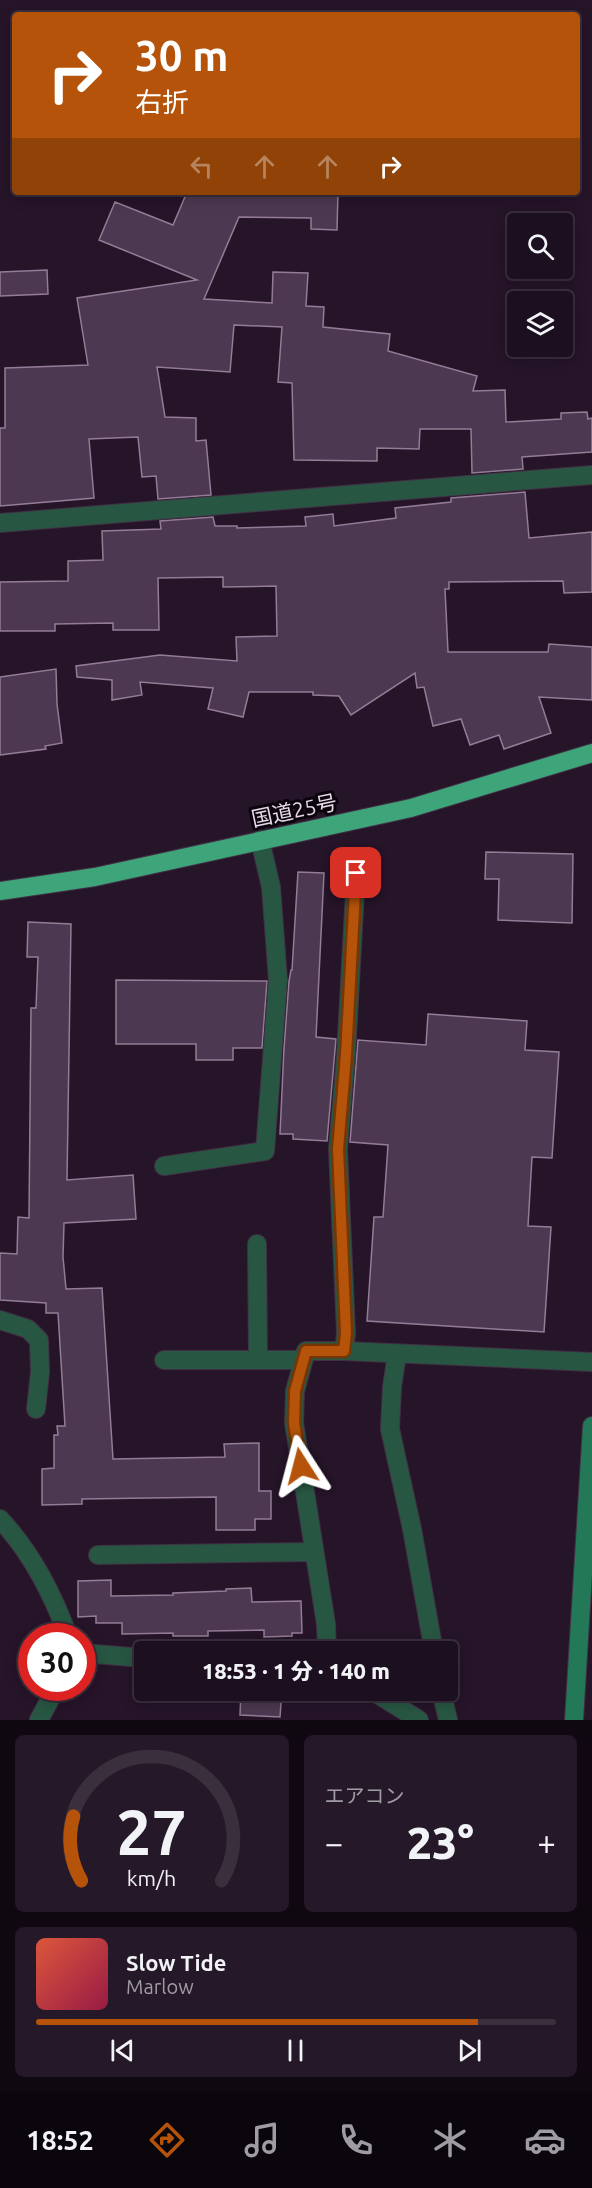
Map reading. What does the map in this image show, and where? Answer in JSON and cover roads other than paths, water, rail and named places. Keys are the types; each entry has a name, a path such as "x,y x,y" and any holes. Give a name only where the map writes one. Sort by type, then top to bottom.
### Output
{"highway":[{"name":"国道25号","path":"0,891 95,877 411,808 592,753"}],"street":[{"path":"0,523 592,475"},
{"path":"164,1166 265,1151 278,980 271,887 260,840"},
{"path":"344,1351 346,1333 338,1149 346,1055 356,873"},
{"path":"257,1244 258,1360"},
{"path":"0,1320 28,1329 39,1340 40,1372 36,1409"},
{"path":"327,1641 326,1624 294,1423 295,1391 306,1351 592,1362"},
{"path":"397,1354 392,1387 390,1429 412,1529 432,1641"},
{"path":"164,1360 303,1360"},
{"path":"574,1720 592,1426"},
{"path":"0,1519 28,1553 62,1623"},
{"path":"98,1555 314,1552"},
{"path":"96,1654 134,1657"},
{"path":"39,1720 49,1701"},
{"path":"389,1701 419,1720"},
{"path":"444,1701 448,1720"}]}
